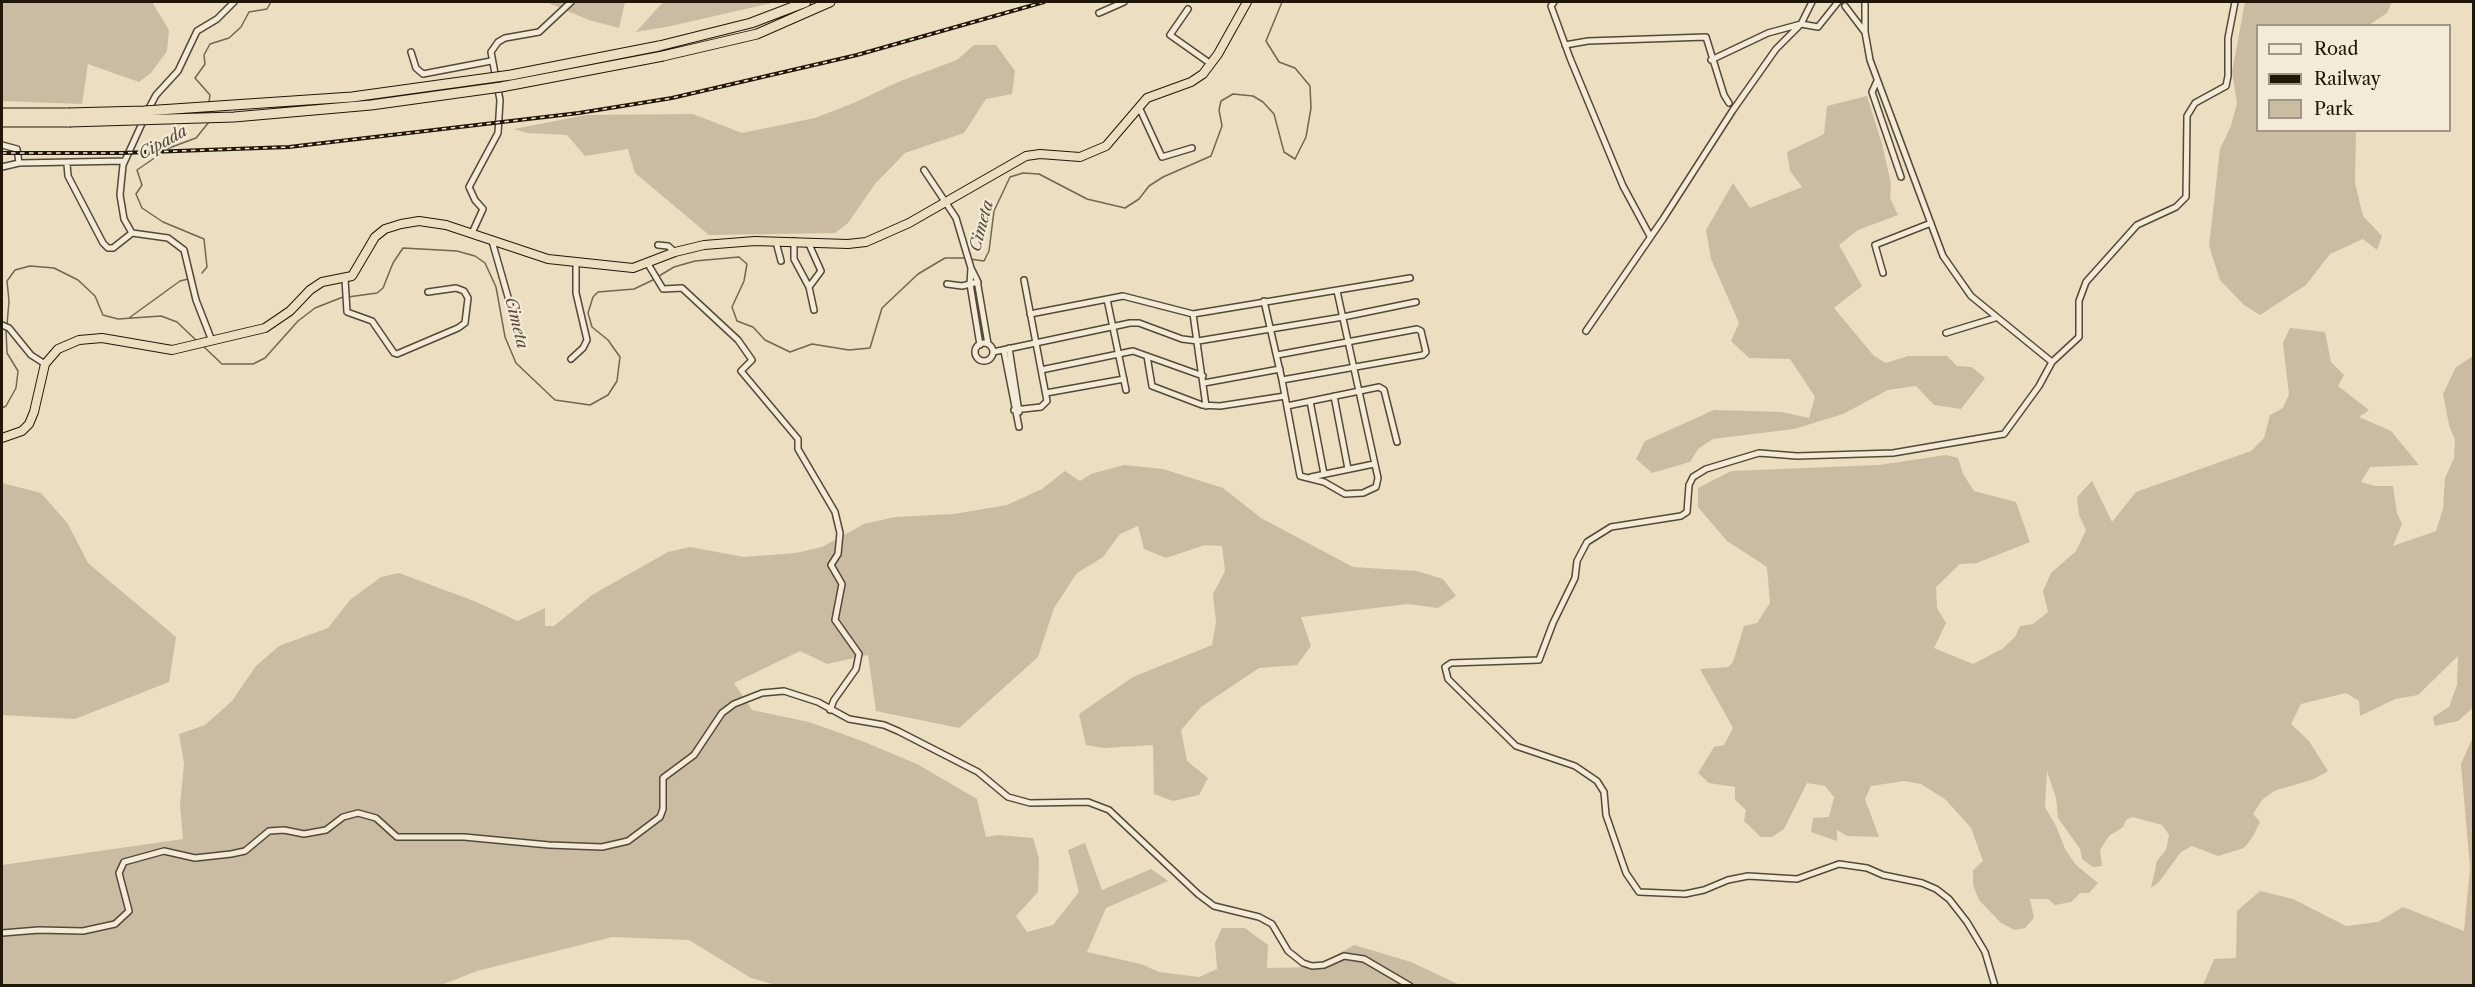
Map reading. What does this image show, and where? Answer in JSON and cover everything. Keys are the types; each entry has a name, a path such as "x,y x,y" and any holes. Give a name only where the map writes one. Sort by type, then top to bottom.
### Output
{"highway":[{"path":"2,122 352,97 511,75 659,46 751,23 807,2"},
{"path":"2,113 68,118 234,117 371,105 501,87 663,56 757,34 830,2"},
{"path":"2,438 22,431 29,424 45,364 58,349 90,338 102,338 172,351 188,349 266,328 290,311 316,286 330,280 345,284 358,269 375,237 390,227 419,221 472,233 548,259 576,264 633,268 675,252 722,243 794,241 848,244 866,242 909,223 1003,168 1032,154 1072,158 1096,152 1114,138 1138,106 1157,93 1191,82 1211,64 1247,2"}],"street":[{"path":"132,233 124,219 121,206 124,161 136,140 151,102 178,71 197,31 217,19 234,2"},
{"path":"472,233 483,209 475,201 470,187 498,133 500,100 491,52 498,42 539,32 572,2"},
{"path":"1099,13 1124,2"},
{"path":"1554,2 1551,6 1565,45 1623,186 1650,236"},
{"path":"1586,331 1664,219 1715,136 1776,49 1801,24 1812,2"},
{"path":"1711,60 1768,33 1801,24 1818,27 1838,2"},
{"path":"1865,2 1864,32 1877,81 1943,256 1959,283 1995,318 2052,362"},
{"path":"1995,986 1985,952 1967,922 1949,899 1936,889 1922,883 1883,875 1867,868 1839,864 1797,879 1748,876 1685,894 1640,892 1626,873 1606,815 1604,792 1598,781 1575,766 1516,746 1448,680 1444,667 1451,663 1539,660 1557,614 1575,578 1577,561 1587,542 1611,527 1671,518 1687,512 1689,485 1694,477 1706,469 1760,453 1797,456 1893,453 2000,437 2013,424 2052,362 2079,337 2079,302 2084,286 2091,276 2137,225 2176,207 2187,194 2187,116 2192,105 2226,86 2228,38 2235,2"},
{"path":"1845,6 1864,32"},
{"path":"1188,9 1170,35 1211,64"},
{"path":"1565,45 1588,40 1706,37 1711,48 1711,60 1724,95 1730,103"},
{"path":"411,52 416,68 423,74 491,61"},
{"path":"1877,81 1872,92 1901,177"},
{"path":"1138,106 1162,158 1192,148"},
{"path":"2,145 17,149 19,163"},
{"path":"2,167 19,163 67,164 124,161"},
{"path":"67,164 68,176 103,243 108,248 113,248 132,233 162,236 179,244 187,255 208,342"},
{"path":"924,170 947,201 956,218 970,265 978,282 988,344 993,351"},
{"path":"1883,273 1875,245 1931,223"},
{"path":"492,241 510,304"},
{"path":"794,241 794,259 809,287 814,310"},
{"path":"808,242 821,270 809,287"},
{"path":"776,243 781,261"},
{"path":"658,246 668,246 675,252"},
{"path":"571,359 583,348 587,340 576,293 576,264"},
{"path":"648,264 657,283 663,289 682,288 738,340 752,360 741,371 798,439 798,449 835,512 840,533 839,546 831,565 842,585 835,620 859,654 856,669 834,700 830,710"},
{"path":"970,265 970,284 980,345 976,351 979,359 989,359 993,351"},
{"path":"1032,314 1131,296 1193,314 1410,278"},
{"path":"1018,411 1045,405 1046,392 1024,280"},
{"path":"947,284 959,286 978,282"},
{"path":"345,284 347,312 372,321 394,353 400,353 465,323 468,298 464,291 456,288 428,292"},
{"path":"1264,301 1280,369 1300,476 1324,482 1346,494 1369,491 1378,482 1337,291"},
{"path":"1107,299 1126,390"},
{"path":"993,351 1139,323 1182,339 1198,341 1343,318 1416,302"},
{"path":"1193,314 1206,406"},
{"path":"1946,333 1995,318"},
{"path":"4,326 32,355 45,364"},
{"path":"1277,355 1347,344 1416,329 1421,330 1426,352 1423,355 1282,380"},
{"path":"980,345 988,344"},
{"path":"1008,349 1019,427"},
{"path":"1042,369 1133,351 1203,379 1280,369"},
{"path":"1147,356 1152,386 1206,406 1285,396"},
{"path":"1046,392 1124,379"},
{"path":"1287,406 1379,387 1384,390 1397,442"},
{"path":"1334,396 1348,469"},
{"path":"1310,401 1324,474"},
{"path":"1310,478 1374,464"},
{"path":"2,933 39,930 83,931 114,924 129,911 119,873 124,862 164,851 195,858 231,854 245,851 269,831 284,830 304,834 326,830 343,817 358,813 376,818 397,837 464,837 549,845 602,847 628,841 660,817 663,809 663,778 694,755 722,713 734,704 762,693 784,691 804,696 849,719 884,725 916,740 978,772 1008,797 1030,803 1088,802 1109,810 1198,894 1214,906 1259,918 1272,924 1288,951 1302,963 1312,966 1324,965 1344,957 1364,958 1410,986"}],"green space":[{"path":"2,2 152,2 169,30 167,51 151,73 139,82 88,64 82,104 2,101"},
{"path":"546,2 625,2 619,28 589,20"},
{"path":"663,2 776,2 636,32"},
{"path":"2245,2 2392,2 2387,13 2370,24 2256,24 2256,132 2356,132 2355,183 2363,216 2382,236 2377,250 2363,239 2330,254 2306,285 2260,315 2244,305 2220,280 2209,246 2220,149 2231,126 2237,103 2232,72"},
{"path":"974,45 996,45 1015,71 1012,94 986,99 964,133 905,153 875,184 848,223 835,233 709,235 635,173 628,149 585,156 567,135 528,133 514,129 586,115 693,114 742,133 815,118 898,82 957,60"},
{"path":"1867,96 1882,144 1891,184 1890,198 1898,215 1858,230 1839,245 1862,286 1834,308 1874,356 1886,363 1908,356 1947,356 1957,366 1972,367 1985,378 1961,409 1934,405 1916,386 1888,390 1843,414 1794,429 1713,439 1699,448 1690,462 1652,473 1636,459 1645,441 1714,410 1782,412 1809,418 1815,397 1790,359 1749,358 1731,341 1739,323 1711,259 1706,230 1733,183 1750,208 1802,187 1790,171 1787,152 1824,134 1827,106"},
{"path":"2290,328 2325,332 2331,362 2344,375 2338,386 2369,410 2359,417 2391,431 2419,465 2370,467 2361,482 2375,486 2393,486 2397,513 2402,524 2393,546 2436,531 2443,509 2445,478 2454,458 2455,440 2449,425 2443,394 2456,367 2473,356 2474,707 2458,721 2435,726 2433,717 2449,707 2457,685 2458,656 2418,695 2395,699 2360,716 2359,701 2346,693 2301,704 2291,724 2309,741 2328,771 2314,779 2274,791 2262,800 2253,814 2260,822 2244,848 2218,856 2192,846 2181,852 2159,882 2151,888 2157,861 2166,850 2169,835 2162,825 2132,817 2126,820 2123,827 2109,836 2100,850 2102,866 2093,867 2082,859 2080,849 2058,818 2056,798 2047,771 2045,807 2065,849 2076,865 2098,883 2089,893 2080,893 2071,902 2055,905 2048,899 2030,899 2034,918 2025,928 2014,930 2000,922 1979,900 1973,885 1973,870 1983,861 1971,828 1946,800 1921,784 1904,781 1871,786 1865,799 1879,837 1847,836 1837,830 1837,841 1811,832 1813,818 1829,817 1834,797 1825,786 1807,783 1784,829 1772,837 1761,837 1744,821 1746,810 1735,800 1735,787 1709,783 1698,773 1714,747 1724,745 1733,728 1700,669 1728,667 1733,662 1744,626 1757,623 1770,603 1767,567 1727,541 1698,507 1698,488 1731,471 1879,465 1946,455 1958,458 1963,474 1974,491 2016,502 2030,542 1977,563 1960,564 1936,587 1937,608 1946,623 1934,648 1973,664 2002,649 2015,637 2020,626 2033,624 2048,612 2043,591 2051,573 2076,551 2086,530 2079,515 2077,497 2092,481 2112,522 2136,492 2251,451 2264,438 2270,415 2283,408 2289,394 2283,343"},
{"path":"1124,465 1163,469 1223,488 1261,518 1353,567 1417,571 1443,579 1456,596 1438,608 1408,604 1301,617 1311,646 1297,665 1259,668 1201,707 1181,730 1187,761 1208,778 1199,795 1173,801 1154,794 1153,745 1104,748 1086,745 1079,714 1133,677 1212,645 1216,622 1213,594 1225,571 1222,546 1205,545 1166,558 1144,549 1138,526 1120,534 1103,557 1077,573 1054,608 1038,657 959,728 876,711 868,655 827,664 800,651 734,683 752,710 809,722 862,741 917,764 977,799 986,837 998,835 1033,838 1039,858 1038,892 1016,916 1027,932 1053,925 1079,892 1068,850 1085,843 1102,890 1151,869 1168,881 1106,908 1087,952 1141,964 1159,972 1199,977 1217,969 1215,943 1222,928 1245,928 1268,945 1267,968 1315,967 1354,945 1411,962 1460,985 776,985 751,978 689,940 612,937 477,971 441,985 2,986 2,865 183,839 180,805 184,764 179,734 205,725 232,701 256,666 279,646 328,628 350,600 381,577 399,573 474,601 518,621 545,608 545,626 554,626 592,595 668,552 690,547 744,557 796,553 822,547 864,524 895,517 954,514 1007,505 1042,489 1065,471 1080,481 1091,474"},
{"path":"2,483 41,493 68,524 88,563 176,637 169,682 75,719 2,715"},
{"path":"2473,737 2473,985 2203,985 2214,959 2236,958 2237,911 2260,891 2293,899 2346,926 2378,922 2403,907 2464,931 2470,868 2461,764"}],"waterway":[{"name":"Cipada","path":"209,102 210,95 195,78 205,64 204,55 210,44 229,38 241,27 249,12 267,9 271,2"},
{"name":"Cimeta","path":"970,259 984,261 989,251 994,211 1010,177 1023,173 1039,174 1087,199 1125,208 1139,199 1149,186 1163,177 1211,156 1222,126 1219,110 1221,101 1233,94 1253,96 1263,102 1274,114 1284,152 1295,159 1306,137 1311,108 1310,86 1295,68 1279,62 1266,41 1282,2"},
{"name":"Cipada","path":"202,273 207,267 204,239 163,222 142,208 136,194 142,185 137,170 169,148 196,138 209,122"},
{"name":"Cimeta","path":"348,297 377,293 383,288 393,263 403,248 457,251 475,256 485,263 496,287 505,337 516,363 555,400 590,405 608,395 617,381 620,357 608,340 592,327 588,313 593,297 598,292 634,289 655,279"},
{"name":"Cimeta","path":"659,276 674,267 695,261 739,257 747,264 744,281 732,307 737,321 753,327 765,340 790,352 812,344 849,350 870,348 882,308 918,274 945,258 966,258"},
{"name":"Cimeta","path":"7,325 9,301 7,281 15,270 30,266 54,268 78,280 95,296 103,315 118,319 161,316 177,322 197,341"},
{"name":"Cipada","path":"129,318 180,281 188,279"},
{"name":"Cimeta","path":"203,346 222,364 253,364 265,358 298,321 315,308 343,297"},
{"name":"Cimeta","path":"2,408 6,406 16,388 18,371 7,353 6,329"}],"railway":[{"path":"2,153 121,153 289,147 579,113 672,98 857,55 1044,2"}]}
